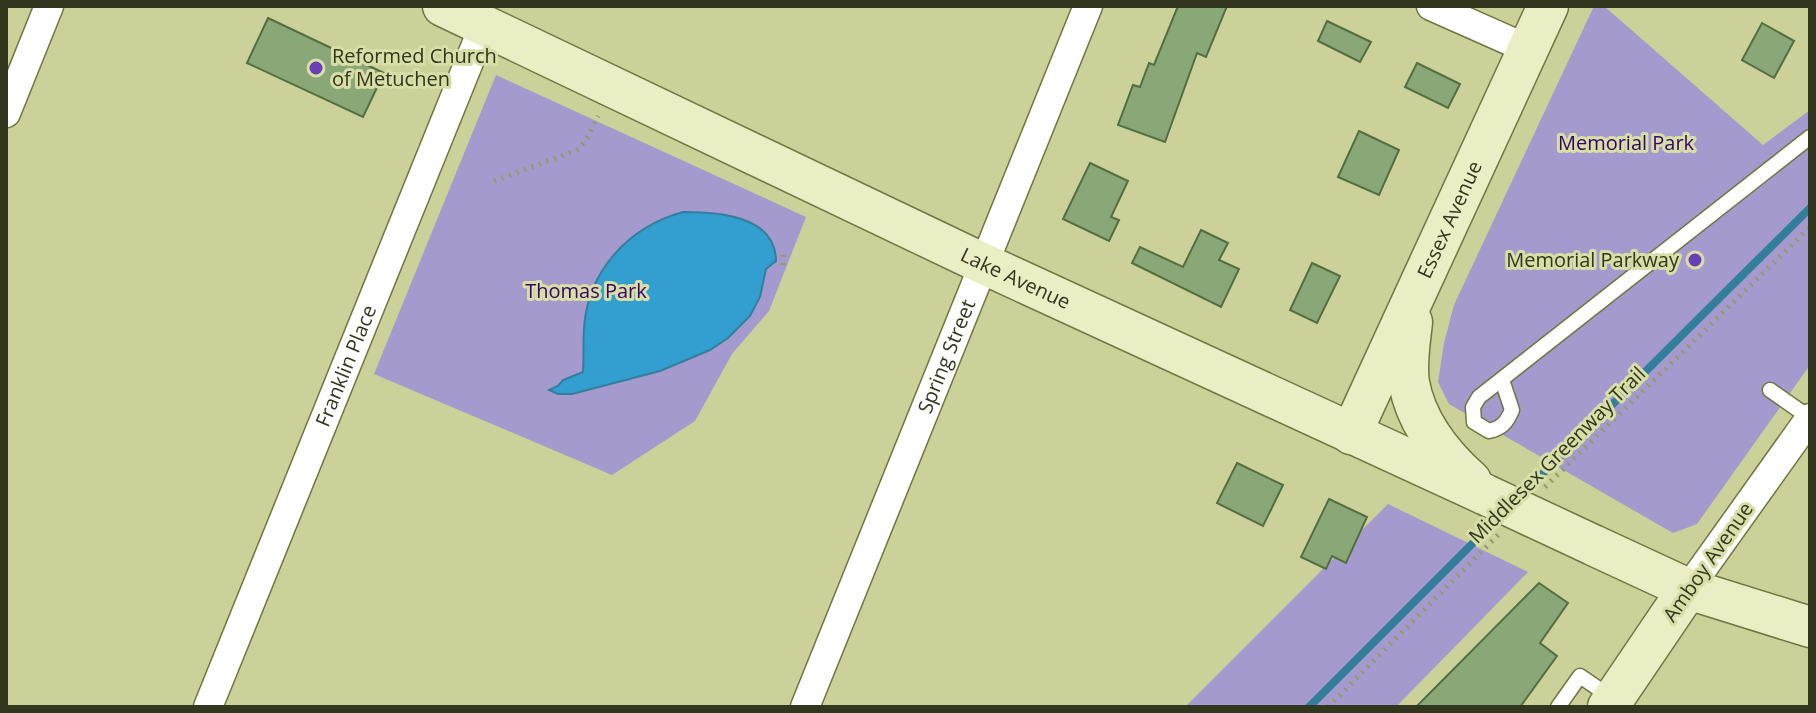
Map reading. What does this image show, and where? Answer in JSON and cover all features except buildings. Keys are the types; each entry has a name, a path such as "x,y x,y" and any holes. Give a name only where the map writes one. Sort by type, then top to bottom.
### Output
{"street":[{"path":"6,113 49,6"},
{"name":"Lake Avenue","path":"443,6 984,264 1351,434 1496,511 1593,545 1688,589"},
{"name":"Spring Street","path":"805,707 1088,6"},
{"path":"1431,6 1528,49"},
{"name":"Essex Avenue","path":"1351,434 1548,6"},
{"name":"Franklin Place","path":"208,707 484,25"},
{"path":"1414,298 1409,383 1417,410 1434,441 1496,511"},
{"name":"Amboy Avenue","path":"1616,704 1688,589 1810,418"},
{"path":"1688,589 1810,627"}],"lane":[{"path":"1502,380 1810,137"},
{"path":"1770,390 1810,418"},
{"path":"1558,707 1580,676 1616,704"}],"path":[{"path":"494,181 577,150 586,140 598,116"},
{"name":"Middlesex Greenway Trail","path":"1535,498 1810,227"},
{"path":"783,265 784,250"},
{"name":"Middlesex Greenway Trail","path":"1328,707 1496,511"}],"green space":[{"name":"Memorial Park","path":"1594,6 1604,6 1763,145 1810,110 1810,365 1697,524 1673,533 1449,404 1438,382 1454,305"},
{"name":"Thomas Park","path":"496,75 806,217 769,311 732,354 695,421 612,475 374,374"},
{"path":"1388,504 1528,572 1396,707 1185,707"}],"water":[{"path":"683,212 727,215 755,225 766,234 776,261 766,269 760,297 750,316 728,338 710,350 660,371 572,394 549,390 583,372 587,307 603,270 615,254 645,228"}],"waterway":[{"path":"1519,497 1810,208"},
{"path":"1309,707 1501,515"}],"place":[{"name":"Reformed Church of Metuchen","path":"316,68"},
{"name":"Memorial Parkway","path":"1695,260"}]}
